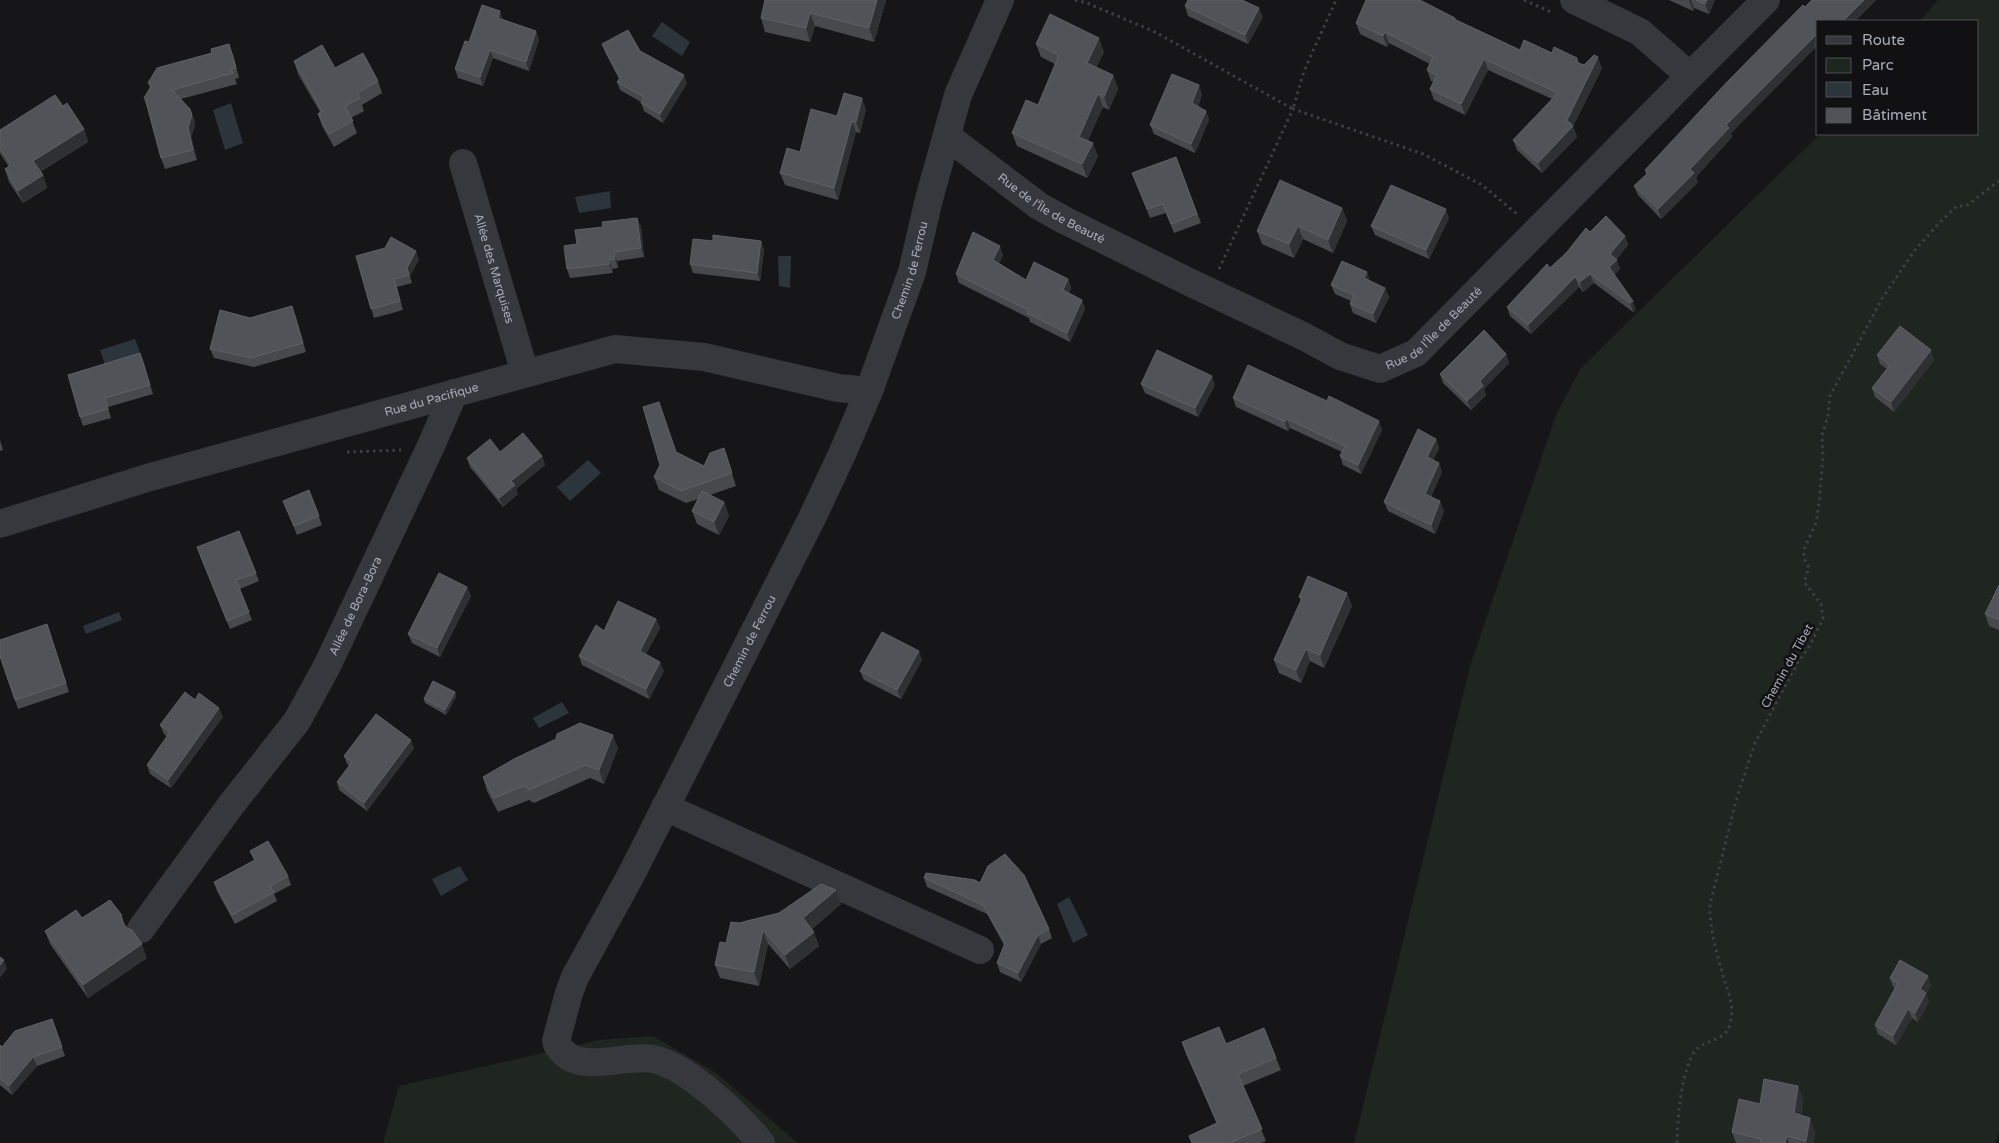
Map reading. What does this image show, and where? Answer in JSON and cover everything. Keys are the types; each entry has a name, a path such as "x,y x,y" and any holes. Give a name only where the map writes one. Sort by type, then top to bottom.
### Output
{"street":[{"name":"Chemin de Ferrou","path":"761,1143 717,1098 669,1064 653,1059 641,1058 585,1063 570,1058 556,1044 569,993 576,977 812,518 869,391 912,272 958,95 1000,0"},
{"name":"Rue de l'Île de Beauté","path":"948,137 1039,206 1340,356 1380,369 1416,353 1766,0"},
{"path":"1566,8 1640,32 1690,76"},
{"name":"Allée des Marquises","path":"463,163 525,373"},
{"name":"Rue du Pacifique","path":"0,524 147,478 615,349 704,357 838,388 869,391"},
{"name":"Allée de Bora-Bora","path":"141,929 231,805 297,721 327,666 454,393"},
{"path":"665,807 980,950"}],"path":[{"path":"1075,0 1087,2 1155,32 1293,109 1423,154 1482,185 1537,230"},
{"path":"1210,292 1293,109 1304,71 1336,0"},
{"path":"1524,0 1566,8"},
{"name":"Chemin du Tibet","path":"1677,1143 1684,1076 1689,1059 1698,1048 1720,1038 1728,1030 1730,1024 1732,1008 1730,996 1723,976 1710,916 1710,904 1738,797 1755,743 1797,664 1809,648 1822,619 1821,604 1804,582 1808,568 1804,553 1805,546 1816,523 1823,456 1822,435 1828,416 1830,396 1883,297 1915,250 1957,206 1966,206 1999,181"}],"green space":[{"path":"1938,0 1999,0 1999,1133 1995,1143 1354,1143 1470,666 1556,415 1581,368 1819,135 1979,135 1979,20 1921,20"},
{"path":"653,1036 715,1072 798,1143 383,1143 399,1086 599,1040"}],"water":[{"path":"662,22 690,42 682,56 652,36"},
{"path":"231,103 243,143 225,150 213,110"},
{"path":"610,191 611,208 579,213 575,197"},
{"path":"778,256 791,256 790,288 779,286"},
{"path":"135,339 141,355 105,365 100,350"},
{"path":"588,460 601,473 570,501 557,487"},
{"path":"119,612 122,620 86,634 83,626"},
{"path":"562,702 569,713 539,728 533,718"},
{"path":"460,866 468,880 441,896 432,879"},
{"path":"1069,897 1088,935 1073,943 1057,904"}],"building":[{"path":"765,0 877,0 869,28 810,13 806,28 761,18"},
{"path":"1188,0 1242,0 1259,8 1245,35 1185,6"},
{"path":"1366,0 1420,0 1454,19 1520,50 1524,40 1552,53 1554,47 1577,58 1576,62 1584,65 1594,55 1598,57 1567,120 1573,126 1538,163 1513,140 1558,93 1484,59 1461,104 1430,89 1437,75 1427,70 1433,57 1385,32 1383,36 1356,23"},
{"path":"1696,0 1707,0 1705,4"},
{"path":"1812,0 1864,0 1844,20 1816,20 1816,35 1726,125 1729,128 1690,169 1694,173 1658,209 1634,186 1648,173 1645,170 1728,81 1803,5 1805,7"},
{"path":"482,5 500,11 498,18 536,31 526,62 490,50 480,77 455,69 465,41 469,42"},
{"path":"1050,14 1099,38 1087,63 1113,75 1104,97 1098,94 1079,137 1093,143 1082,164 1012,133 1026,100 1038,105 1059,55 1036,44"},
{"path":"628,30 640,51 684,75 660,114 641,103 644,97 617,82 620,78 602,44"},
{"path":"229,44 236,68 231,69 233,73 172,90 190,109 192,115 188,127 193,150 161,158 144,98 152,85 148,83 157,68 212,53 211,49"},
{"path":"322,45 335,68 363,53 378,81 357,93 360,98 345,106 353,121 329,134 318,114 322,111 294,61"},
{"path":"1172,74 1199,85 1192,103 1206,111 1191,144 1150,125"},
{"path":"844,93 862,98 856,122 852,121 834,188 780,173 787,148 800,152 811,109 837,116"},
{"path":"55,95 63,106 67,103 84,129 33,161 43,175 18,191 5,169 11,165 0,148 0,130"},
{"path":"1176,157 1197,214 1171,224 1163,204 1147,209 1132,173"},
{"path":"1280,180 1342,208 1328,240 1298,226 1289,244 1257,231"},
{"path":"1391,185 1446,209 1426,250 1371,226"},
{"path":"1606,216 1625,236 1610,254 1617,260 1609,267 1633,301 1630,303 1590,274 1580,282 1575,277 1528,325 1507,307 1547,264 1550,268 1567,252 1586,228 1590,232"},
{"path":"637,218 641,248 614,252 615,259 609,260 609,264 567,269 564,246 577,244 575,230 603,227 602,222"},
{"path":"973,232 1000,246 993,260 1026,280 1034,262 1068,279 1063,290 1082,300 1067,333 1027,313 1028,310 956,274"},
{"path":"713,235 761,241 757,273 690,264 693,239 713,241"},
{"path":"391,237 416,251 407,268 409,275 394,279 400,301 371,309 356,256 385,248"},
{"path":"1342,261 1367,272 1364,278 1385,288 1373,314 1350,304 1354,295 1331,285"},
{"path":"292,306 303,343 251,358 210,349 220,310 250,318"},
{"path":"1900,326 1931,350 1891,402 1872,388 1890,365 1877,355"},
{"path":"1484,330 1506,354 1480,381 1483,386 1467,401 1440,374"},
{"path":"1157,350 1212,376 1195,408 1141,384"},
{"path":"140,353 150,385 105,398 108,409 80,417 68,375"},
{"path":"1248,365 1327,401 1329,396 1379,421 1358,465 1340,456 1345,446 1287,419 1285,422 1233,398"},
{"path":"659,402 676,452 704,466 710,453 724,448 732,473 681,491 654,477 660,465 643,407"},
{"path":"1418,429 1436,439 1427,457 1439,463 1425,494 1440,501 1431,525 1384,502"},
{"path":"523,433 542,456 511,481 515,485 499,498 467,458 490,439 500,452"},
{"path":"309,490 319,516 294,526 283,501"},
{"path":"702,491 724,502 714,522 692,511"},
{"path":"239,531 256,573 236,580 249,612 227,621 197,547"},
{"path":"439,573 467,587 437,648 408,634"},
{"path":"1308,576 1347,593 1320,655 1306,649 1296,670 1274,660 1302,598 1299,597"},
{"path":"1999,585 1999,620 1985,614"},
{"path":"618,601 656,619 640,651 660,662 646,689 579,656 596,625 604,631"},
{"path":"47,624 66,683 15,700 0,656 0,640"},
{"path":"882,632 919,651 897,690 860,671"},
{"path":"433,681 455,692 445,710 424,699"},
{"path":"185,692 195,700 199,693 219,708 168,780 147,765 170,732 160,725"},
{"path":"376,714 411,740 364,803 337,782 352,762 344,756"},
{"path":"580,723 613,735 599,770 585,765 529,790 524,786 494,798 483,777 514,759 556,739 557,734"},
{"path":"268,841 288,876 270,886 274,892 232,915 214,882 255,860 250,851"},
{"path":"1005,854 1024,875 1049,929 1038,935 1018,973 997,963 1005,943 983,905 924,878 926,873 975,880 980,883 988,866"},
{"path":"821,884 836,890 803,918 814,932 785,955 763,930 754,972 715,965 720,942 726,943 731,922 739,923 779,913"},
{"path":"110,900 121,914 122,922 127,928 132,930 142,944 83,985 45,931 76,910 82,918"},
{"path":"0,957 4,960 0,965"},
{"path":"1900,960 1928,976 1920,989 1926,993 1915,1013 1908,1009 1893,1036 1875,1025 1898,983 1890,978"},
{"path":"52,1019 62,1047 33,1057 9,1086 0,1078 0,1045 2,1047 15,1031"},
{"path":"1219,1027 1226,1044 1264,1028 1276,1058 1238,1074 1262,1129 1230,1143 1192,1143 1189,1136 1217,1123 1182,1042"},
{"path":"1764,1079 1798,1086 1794,1113 1810,1118 1806,1141 1787,1136 1785,1143 1760,1143 1761,1139 1732,1132 1739,1099 1760,1104"}]}
